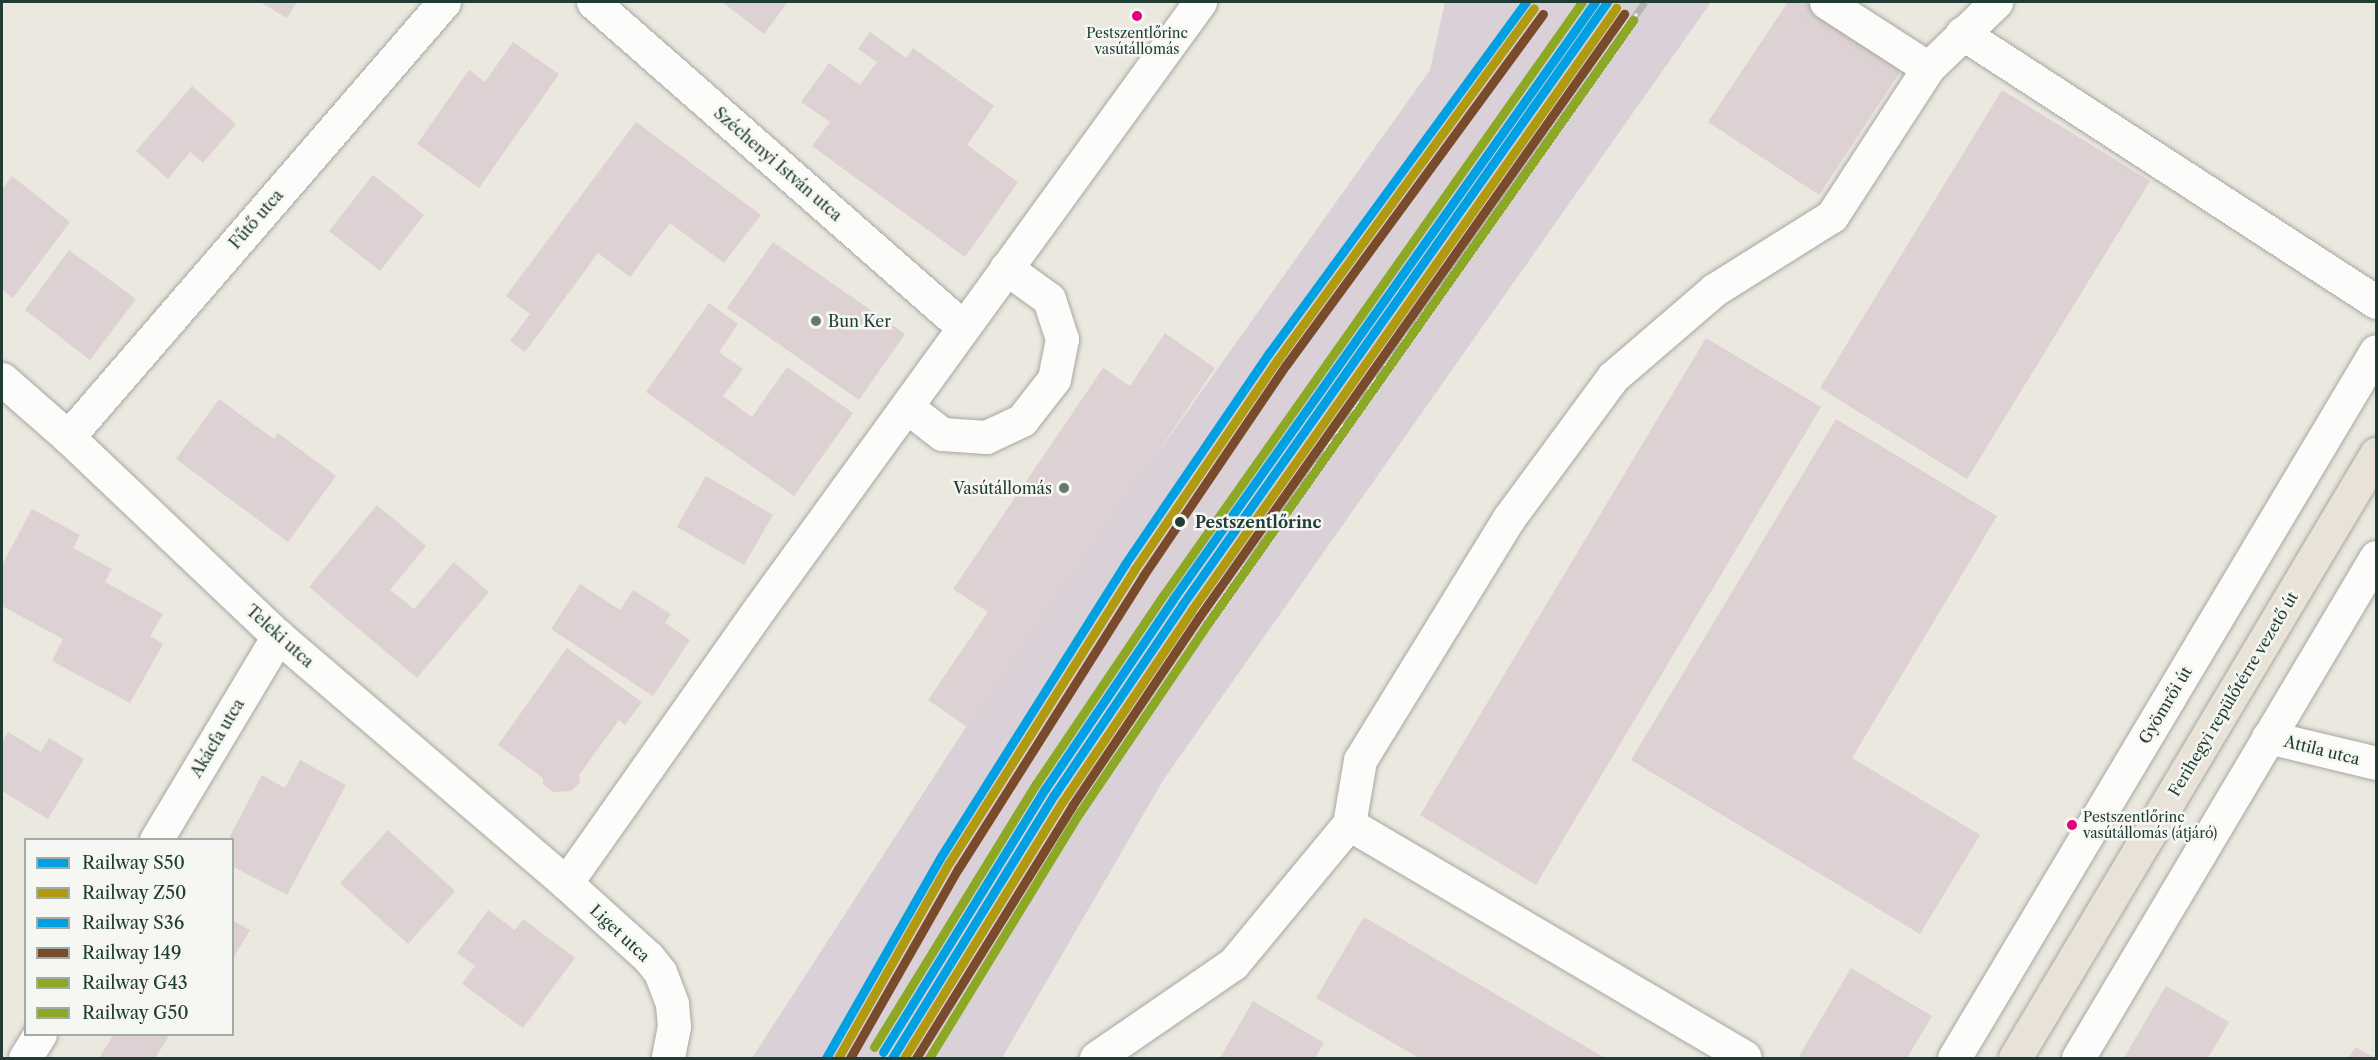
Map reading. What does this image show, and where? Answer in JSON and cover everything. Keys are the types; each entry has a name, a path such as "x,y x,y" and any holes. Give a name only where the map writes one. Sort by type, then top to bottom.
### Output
{"main road":[{"name":"Ferihegyi repülőtérre vezető út","path":"2015,1059 2376,454"}],"street":[{"name":"Fűtő utca","path":"68,436 444,2"},
{"name":"Széchenyi István utca","path":"593,2 963,327"},
{"path":"566,883 753,617 1200,2"},
{"path":"1826,2 1928,68"},
{"path":"1096,1059 1233,964 1349,824 1360,760 1509,518 1613,377 1714,290 1832,216 1928,68 1996,2"},
{"path":"1962,33 2376,302"},
{"path":"907,407 942,434 986,436 1022,420 1054,379 1062,339 1049,299 1006,268"},
{"name":"Gyömrői út","path":"1954,1059 2376,351"},
{"name":"Teleki utca","path":"2,379 68,436 278,636 566,883"},
{"path":"2078,1059 2376,557"},
{"name":"Akácfa utca","path":"157,838 278,636"},
{"name":"Attila utca","path":"2268,737 2376,763"},
{"path":"1349,824 1744,1057"},
{"name":"Liget utca","path":"566,883 648,957 660,972 672,1004 674,1026 668,1059"},
{"path":"25,1059 39,1036"}],"shaded area":[{"path":"1445,2 1711,2 1164,779 1002,1058 752,1058 999,676 1430,70"}],"building":[{"path":"260,2 297,2 287,18"},
{"path":"722,2 788,2 764,34"},
{"path":"1788,2 1806,2 1904,66 1819,195 1708,122"},
{"path":"870,32 906,58 913,48 994,106 967,145 1018,182 965,257 812,146 830,122 801,102 829,63 860,85 877,62 858,49"},
{"path":"513,42 559,74 479,188 417,144 469,70 485,82"},
{"path":"192,86 236,124 203,163 190,152 168,179 136,151"},
{"path":"2002,90 2150,181 1967,479 1820,388"},
{"path":"636,122 761,215 724,263 670,223 630,277 598,253 525,352 510,341 530,314 506,296"},
{"path":"373,175 424,215 380,271 329,231"},
{"path":"12,176 70,222 13,298 2,289 2,190"},
{"name":"Bun Ker","path":"773,242 905,334 859,400 727,308"},
{"path":"69,250 136,299 90,360 25,310"},
{"path":"709,303 738,324 719,352 743,369 723,396 752,417 787,367 853,413 794,496 646,392"},
{"path":"1165,333 1215,368 970,729 928,700 988,612 953,589 1103,368 1130,386"},
{"path":"1706,338 1821,407 1536,885 1420,815"},
{"path":"219,399 274,439 278,433 336,476 288,542 176,459"},
{"path":"1836,419 1997,516 1852,758 1980,835 1920,934 1631,760"},
{"path":"706,476 773,515 744,565 677,527"},
{"path":"377,505 426,546 390,590 414,609 454,562 489,592 417,678 309,587"},
{"path":"32,509 80,535 73,548 112,569 105,582 163,614 150,636 163,644 130,703 52,661 63,639 2,606 2,565"},
{"path":"580,584 620,610 633,590 671,614 665,623 690,640 653,696 551,629"},
{"path":"567,648 642,702 625,725 619,720 579,775 580,782 571,791 553,792 543,784 543,778 498,745"},
{"path":"8,732 41,752 49,738 84,759 48,819 2,791 2,743"},
{"path":"300,760 346,785 287,895 234,867 234,838 229,838 262,775 285,788"},
{"path":"388,830 455,891 408,944 340,883"},
{"path":"488,910 515,930 523,919 575,958 523,1028 462,984 475,966 457,953"},
{"path":"1364,917 1605,1058 1419,1058 1316,998"},
{"path":"234,921 250,930 234,957"},
{"path":"1851,968 1932,1016 1907,1058 1798,1058"},
{"path":"2166,986 2229,1022 2208,1058 2124,1058"},
{"path":"1253,1001 1324,1043 1315,1058 1220,1058"},
{"path":"113,1036 169,1036 155,1058 99,1058"},
{"path":"2355,1047 2376,1058 2349,1058"}],"railway":[{"path":"1246,567 1336,435 1645,2"}],"rail line":[{"name":"S50","path":"826,1058 940,858 1125,564 1269,353 1526,2"},
{"name":"G43","path":"874,1047 1036,784 1165,593 1582,2"},
{"name":"S36","path":"883,1052 1045,789 1173,599 1595,2"},
{"name":"S50","path":"892,1058 1054,795 1182,605 1607,2"},
{"name":"Z50","path":"838,1058 949,863 1134,570 1278,359 1534,8"},
{"name":"Z50","path":"904,1058 1063,801 1191,611 1616,8"},
{"name":"149","path":"850,1058 958,869 1143,576 1286,365 1543,14"},
{"name":"149","path":"916,1058 1072,806 1199,617 1624,14"},
{"name":"G50","path":"929,1058 1080,812 1208,623 1633,20"}],"place":[{"name":"Pestszentlőrinc vasútállomás","path":"1137,16"},
{"name":"Bun Ker","path":"816,321"},
{"name":"Vasútállomás","path":"1064,488"},
{"name":"Pestszentlőrinc","path":"1180,522"},
{"name":"Pestszentlőrinc vasútállomás (átjáró)","path":"2072,825"}]}
